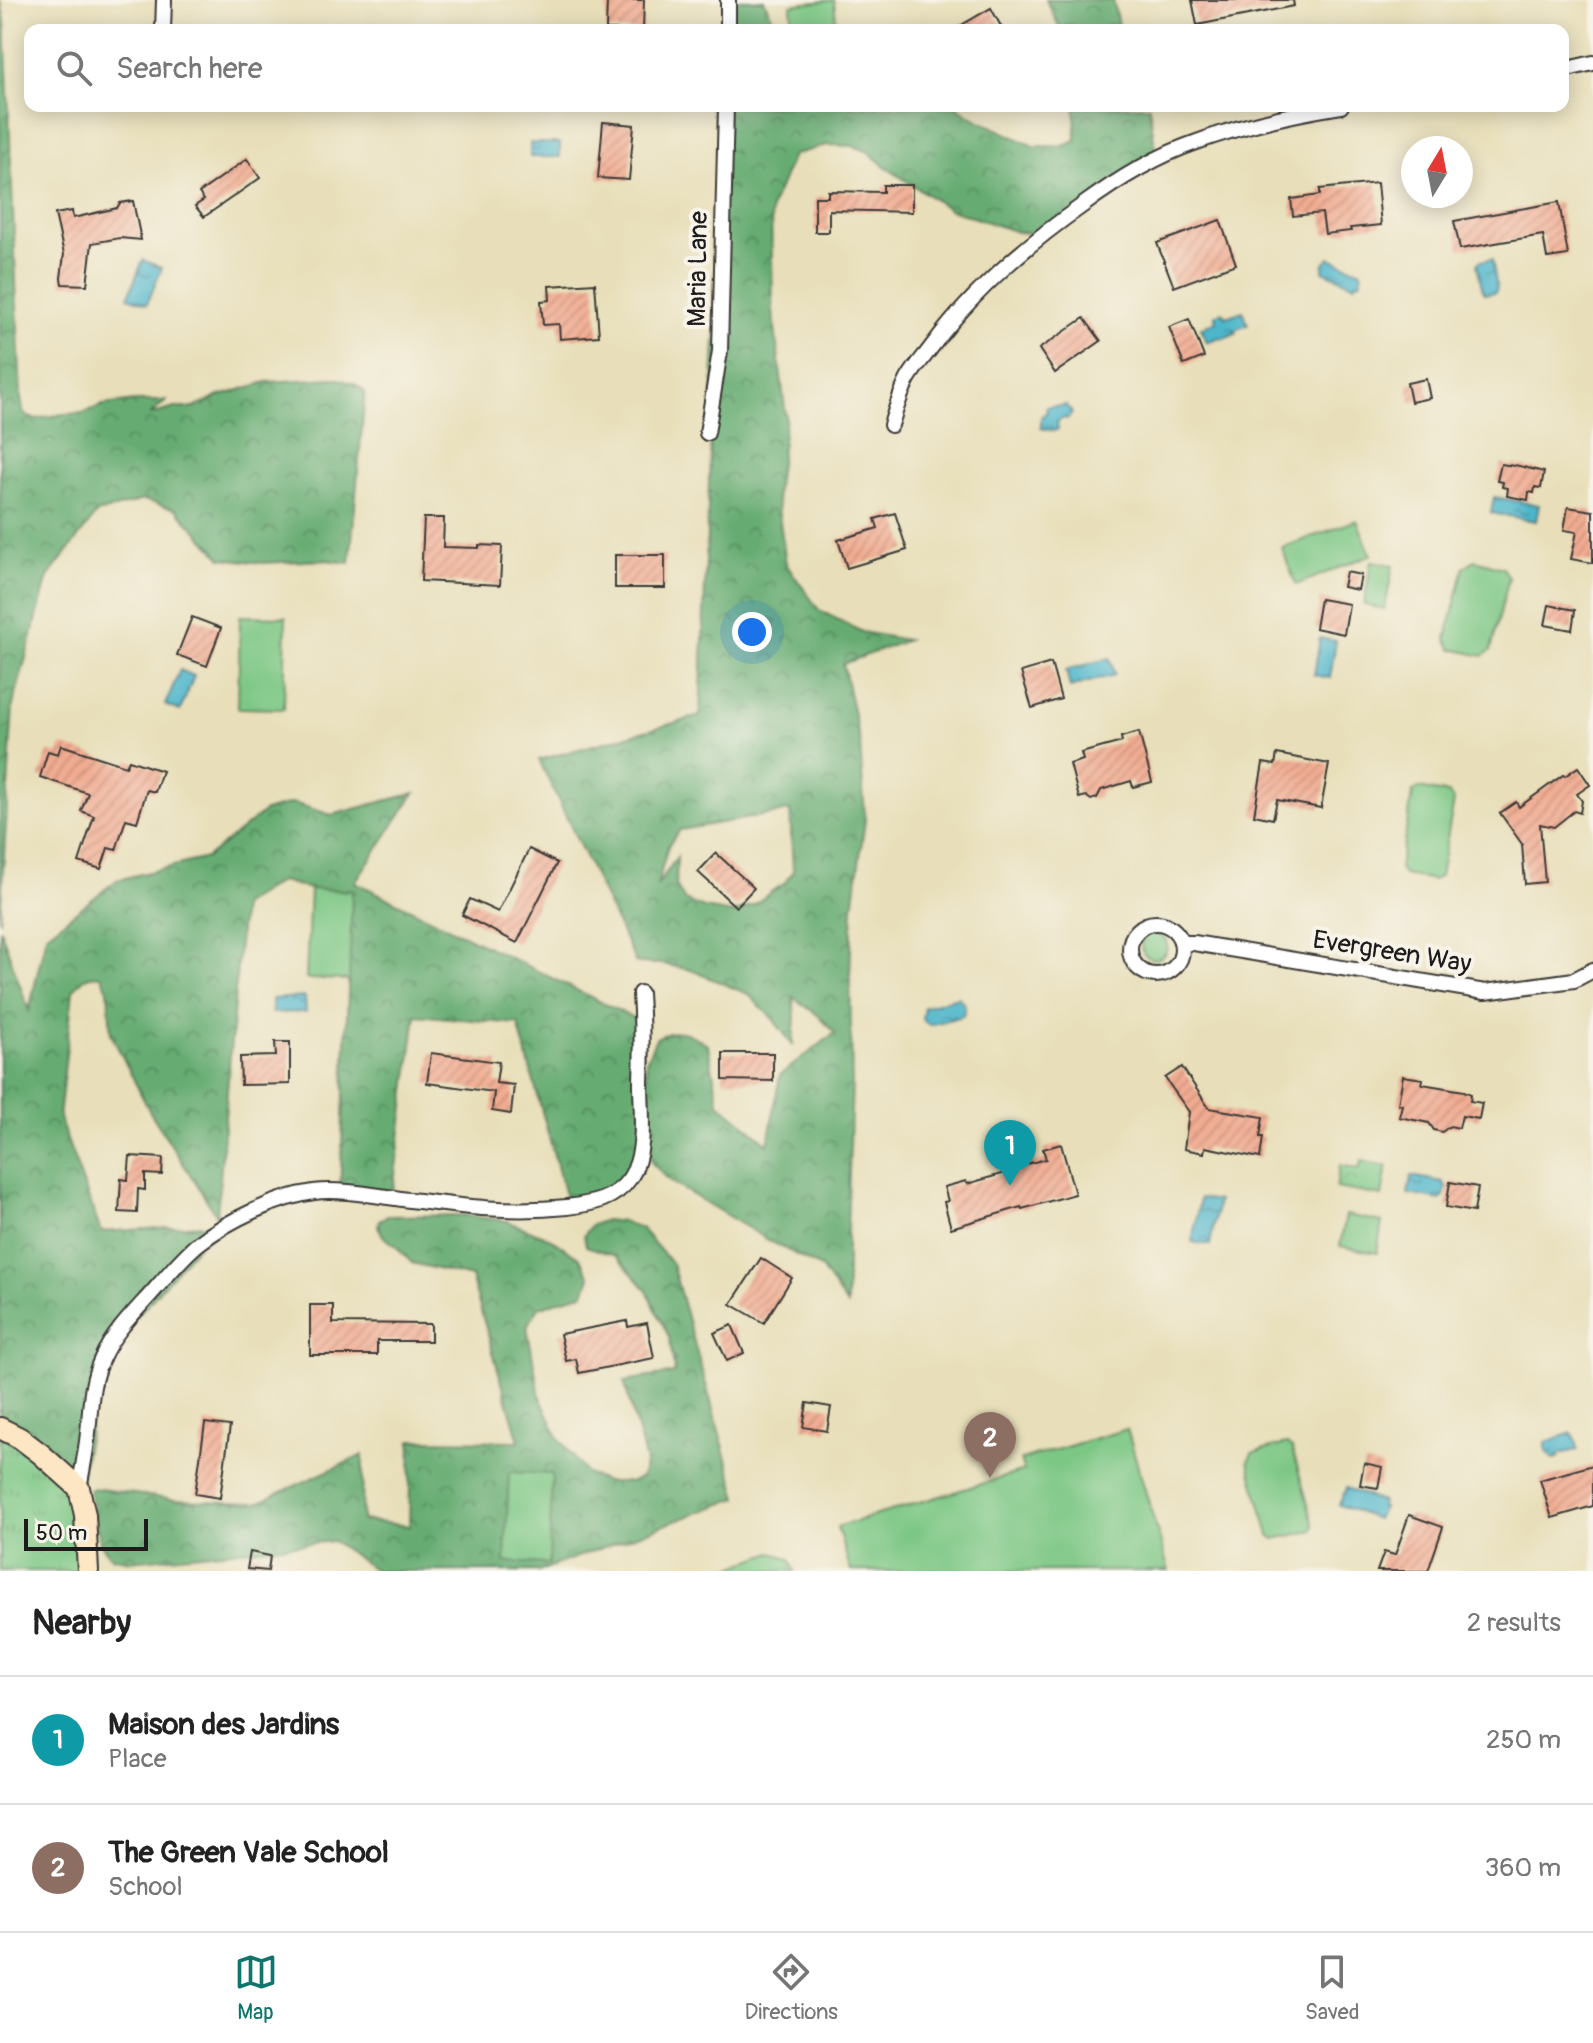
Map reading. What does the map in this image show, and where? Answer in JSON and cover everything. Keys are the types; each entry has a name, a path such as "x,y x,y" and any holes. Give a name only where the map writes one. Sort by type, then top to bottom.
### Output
{"street":[{"path":"163,24 164,0"},
{"path":"728,0 728,24"},
{"path":"1569,69 1593,63"},
{"name":"Maria Lane","path":"707,433 720,351 726,112"},
{"path":"891,425 909,378 947,326 987,282 1053,226 1142,167 1192,143 1260,121 1309,112"},
{"name":"Evergreen Way","path":"1182,943 1485,992 1574,980 1593,970"},
{"path":"88,1571 85,1515 79,1488 91,1389 102,1357 118,1333 168,1275 199,1244 230,1223 277,1202 318,1191 366,1194 474,1209 531,1210 591,1204 612,1196 631,1177 641,1142 640,993"},
{"path":"0,1428 20,1438 79,1488"}],"green space":[{"path":"0,0 5,21 21,399 26,416 35,419 83,413 103,405 166,401 150,415 175,408 194,408 217,397 266,382 335,378 355,384 365,392 350,563 325,560 262,563 222,558 176,509 143,500 97,513 48,577 13,705 0,922"},
{"path":"728,0 764,0 773,19 773,24 728,24"},
{"path":"834,0 836,24 793,24 791,5"},
{"path":"1046,0 1113,0 1118,24 1058,24"},
{"path":"726,112 965,112 1033,146 1063,146 1076,141 1075,112 1150,112 1157,160 1041,234 1017,232 949,209 884,166 869,152 854,146 827,145 793,155 771,208 773,311 786,417 776,494 786,564 819,610 862,632 907,640 843,664 860,742 865,820 853,907 850,975 852,1082 847,1305 821,1268 671,1182 652,1163 648,1144 646,1061 656,1038 671,1032 683,1032 708,1045 719,1103 768,1144 780,1075 835,1033 819,1016 793,997 793,1045 748,994 691,970 663,964 636,963 539,760 700,716","holes":["790,811 793,871 784,884 754,905 733,913 704,908 684,900 676,886 677,857 657,886 668,846 680,830"]},
{"path":"1357,520 1371,555 1296,585 1282,548"},
{"path":"1475,560 1503,568 1509,577 1491,650 1483,656 1452,649 1446,639 1464,567"},
{"path":"1371,561 1393,565 1385,609 1364,605"},
{"path":"240,616 286,617 284,709 238,708"},
{"path":"1419,788 1449,794 1454,801 1440,876 1434,880 1404,875 1399,868 1413,792"},
{"path":"415,793 355,882 642,1022 641,1142 621,1189 568,1206 518,1024 416,1015 392,1198 340,1193 352,891 310,889 281,881 242,905 217,1216 150,1112 111,1034 108,990 101,976 84,979 73,991 59,1118 101,1232 230,1223 199,1244 102,1357 79,1488 0,1436 0,928 29,1011 46,935 117,880 206,858 265,811 293,803 332,815"},
{"path":"310,889 352,891 349,980 306,979"},
{"path":"1154,933 1163,937 1167,946 1163,955 1154,959 1145,955 1141,946 1145,937"},
{"path":"1361,1161 1387,1166 1382,1196 1336,1188 1340,1165 1359,1169"},
{"path":"462,1215 507,1221 551,1239 580,1258 590,1277 584,1293 539,1307 527,1326 540,1397 558,1437 587,1474 606,1482 632,1482 641,1477 646,1462 624,1381 675,1373 669,1337 646,1289 616,1256 586,1246 584,1235 592,1225 605,1220 641,1228 672,1264 738,1498 539,1571 376,1571 333,1541 130,1561 111,1557 100,1543 89,1490 93,1488 177,1500 257,1503 363,1455 362,1520 409,1526 411,1440 519,1441 471,1277 412,1263 383,1236 378,1226 379,1220 388,1216"},
{"path":"1346,1215 1382,1222 1377,1253 1340,1246"},
{"path":"1127,1429 1169,1571 851,1571 837,1527 1024,1471 1021,1460"},
{"path":"0,1436 79,1488 88,1571 0,1571"},
{"path":"1286,1444 1292,1448 1314,1526 1312,1531 1275,1539 1269,1535 1248,1461 1252,1453"},
{"path":"509,1472 552,1474 549,1564 505,1562"},
{"path":"772,1552 790,1559 795,1571 720,1571"}],"water":[{"path":"530,143 560,143 560,157 530,157"},
{"path":"1330,258 1361,271 1361,281 1355,285 1323,271 1324,263"},
{"path":"1492,259 1497,289 1485,294 1477,264"},
{"path":"143,260 162,268 147,304 128,297"},
{"path":"1243,311 1248,325 1235,330 1236,333 1207,342 1201,328 1217,321 1215,315 1223,312 1226,317"},
{"path":"1066,405 1072,413 1068,419 1057,422 1058,429 1041,428 1041,417 1047,407"},
{"path":"1494,497 1539,505 1536,521 1491,513"},
{"path":"1320,638 1336,641 1330,678 1314,675"},
{"path":"1110,658 1115,675 1070,687 1066,670"},
{"path":"180,670 194,676 180,711 165,705"},
{"path":"305,997 306,1012 272,1013 272,999"},
{"path":"958,997 965,1005 963,1016 929,1025 922,1019 924,1007"},
{"path":"1411,1176 1443,1182 1446,1186 1444,1197 1440,1200 1408,1194"},
{"path":"1200,1198 1218,1201 1210,1245 1192,1242"},
{"path":"1572,1433 1578,1450 1558,1454 1559,1457 1553,1459 1546,1451 1546,1442"},
{"path":"1346,1488 1382,1502 1383,1508 1376,1519 1339,1505"}],"building":[{"path":"607,0 644,0 643,24 606,24"},
{"path":"1192,0 1293,0 1294,6 1197,24"},
{"path":"991,8 1000,24 963,24"},
{"path":"603,122 634,125 629,180 598,178"},
{"path":"247,159 260,178 204,217 195,206 204,200 199,193"},
{"path":"1377,183 1381,225 1325,234 1322,213 1293,216 1291,199 1320,195 1320,189"},
{"path":"883,185 912,185 912,212 829,210 829,232 815,232 815,197 828,197 828,191 883,192"},
{"path":"133,201 141,240 120,238 92,243 87,285 62,284 64,254 55,214 72,211 73,218"},
{"path":"1559,202 1568,255 1547,258 1543,235 1460,249 1454,221"},
{"path":"1220,220 1236,264 1174,287 1157,243"},
{"path":"595,283 599,336 560,339 559,324 543,325 541,301 550,300 549,286"},
{"path":"1084,318 1101,341 1055,373 1039,349"},
{"path":"1189,319 1204,357 1184,365 1169,327"},
{"path":"1426,379 1430,398 1411,402 1407,383"},
{"path":"1501,464 1544,472 1541,488 1535,487 1534,493 1529,492 1528,500 1507,496 1508,488 1497,481"},
{"path":"1568,507 1593,511 1593,563 1571,559 1577,532 1564,530"},
{"path":"895,513 907,550 847,568 838,540 878,528 875,519"},
{"path":"424,518 444,518 443,547 502,546 500,585 421,581"},
{"path":"615,555 665,555 665,588 615,588"},
{"path":"1346,572 1361,575 1358,590 1343,587"},
{"path":"1320,599 1349,604 1344,634 1315,628"},
{"path":"1549,605 1575,610 1572,630 1545,625"},
{"path":"192,617 221,628 207,666 177,655"},
{"path":"1051,663 1061,699 1032,708 1021,672"},
{"path":"1139,732 1152,782 1133,787 1131,781 1101,790 1097,798 1091,800 1086,796 1079,798 1070,764 1083,760 1081,753 1122,742 1121,737"},
{"path":"61,745 126,766 129,760 162,771 155,792 147,790 137,822 126,819 116,850 108,848 101,869 79,862 94,816 81,811 88,793 40,777 48,751 58,754"},
{"path":"1277,754 1329,764 1321,808 1277,800 1273,819 1254,815 1263,763 1275,765"},
{"path":"1578,767 1590,785 1577,794 1582,801 1580,813 1574,811 1554,827 1540,824 1545,882 1525,884 1522,844 1500,813 1516,802 1519,807"},
{"path":"529,849 557,863 517,943 462,915 470,899 498,912"},
{"path":"716,853 754,888 736,907 698,872"},
{"path":"275,1042 290,1042 290,1084 241,1085 240,1057 276,1056"},
{"path":"431,1053 499,1062 496,1083 514,1085 511,1114 492,1111 494,1092 427,1083"},
{"path":"723,1053 773,1053 773,1081 723,1080"},
{"path":"1182,1067 1209,1108 1263,1117 1260,1158 1205,1147 1204,1153 1184,1149 1189,1112 1165,1078"},
{"path":"1403,1076 1423,1079 1422,1084 1471,1094 1470,1101 1482,1103 1479,1119 1462,1116 1459,1128 1450,1126 1442,1132 1434,1130 1429,1123 1399,1117"},
{"path":"1061,1144 1075,1194 951,1228 944,1202 948,1201 944,1187 966,1181 967,1184 1046,1159 1043,1149"},
{"path":"130,1156 163,1158 162,1175 145,1174 145,1190 138,1189 137,1213 119,1212 121,1179 128,1180"},
{"path":"1450,1182 1478,1187 1474,1212 1446,1207"},
{"path":"761,1258 792,1278 764,1323 731,1304"},
{"path":"310,1305 333,1305 333,1323 431,1324 431,1341 377,1341 377,1355 310,1355"},
{"path":"627,1321 628,1327 647,1323 654,1358 579,1373 576,1359 566,1361 560,1334"},
{"path":"732,1325 744,1353 727,1361 714,1333"},
{"path":"807,1403 831,1407 827,1431 803,1427"},
{"path":"205,1423 230,1426 220,1498 195,1494"},
{"path":"1364,1463 1382,1467 1378,1488 1360,1485"},
{"path":"1593,1465 1593,1506 1552,1518 1540,1480"},
{"path":"1409,1515 1443,1527 1428,1571 1377,1571 1384,1552 1395,1555"},
{"path":"250,1552 270,1556 268,1571 247,1569"}],"place":[{"name":"Maison des Jardins","path":"1010,1186"},
{"name":"The Green Vale School","path":"990,1478"}]}
